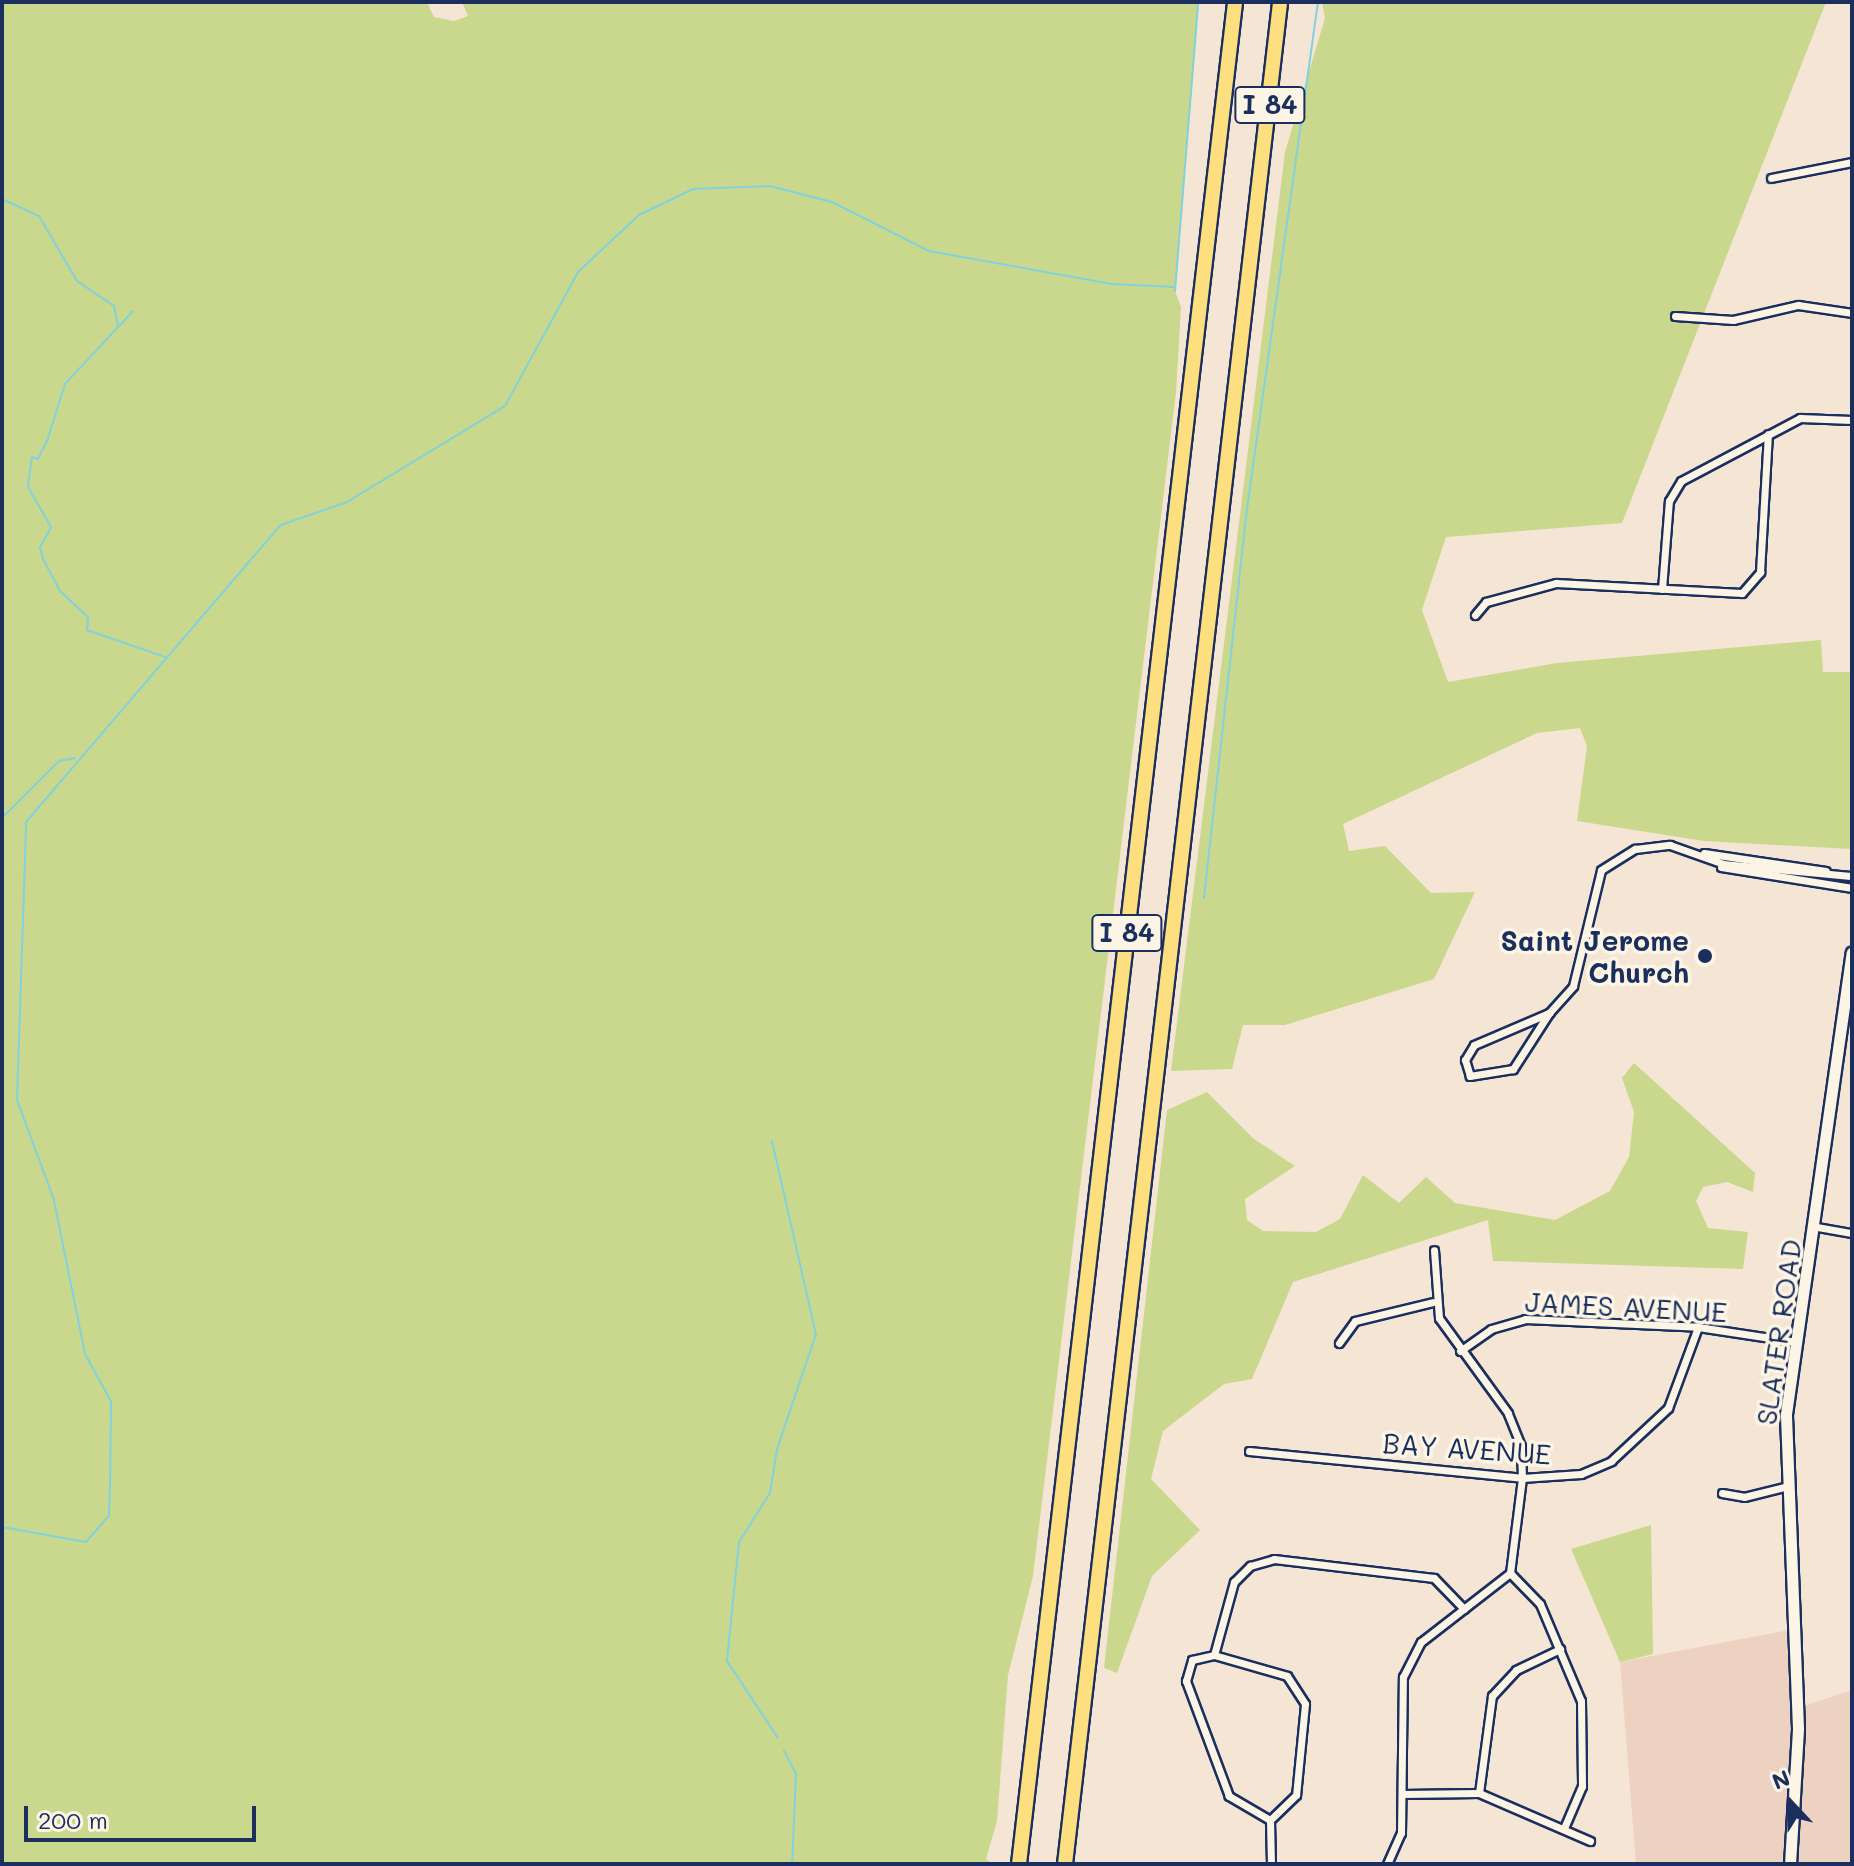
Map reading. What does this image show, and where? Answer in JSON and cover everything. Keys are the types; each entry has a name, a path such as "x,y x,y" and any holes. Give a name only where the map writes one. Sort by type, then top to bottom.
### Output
{"highway":[{"name":"I 84","path":"1019,1864 1235,2"},
{"name":"I 84","path":"1065,1864 1280,2"},
{"path":"1278,32 1287,2"}],"main road":[{"name":"SLATER ROAD","path":"1790,1864 1798,1728 1786,1414 1817,1227 1852,953"}],"street":[{"path":"1771,178 1852,162"},
{"path":"1675,316 1733,320 1798,305 1852,313"},
{"path":"1662,589 1669,501 1681,481 1800,418 1852,420"},
{"path":"1475,615 1486,602 1556,583 1742,593 1757,582 1768,434"},
{"path":"1549,1013 1474,1045 1465,1060 1470,1076 1513,1069 1582,967 1585,913 1601,870 1635,849 1670,845 1724,864 1852,876"},
{"path":"1698,853 1731,871 1852,888"},
{"path":"1817,1227 1852,1233"},
{"path":"1387,1864 1401,1833 1403,1677 1421,1642 1510,1573 1522,1478 1515,1426 1460,1351 1433,1302 1434,1250"},
{"path":"1339,1343 1355,1321 1433,1302"},
{"name":"JAMES AVENUE","path":"1460,1351 1491,1329 1525,1319 1698,1327 1797,1342"},
{"name":"BAY AVENUE","path":"1249,1451 1522,1478 1581,1474 1611,1461 1668,1408 1698,1327"},
{"path":"1722,1493 1744,1497 1788,1486"},
{"path":"1214,1655 1234,1582 1250,1566 1274,1559 1434,1578 1464,1609"},
{"path":"1510,1573 1540,1604 1581,1701 1585,1753 1564,1828"},
{"path":"1479,1793 1492,1696 1516,1670 1560,1649"},
{"path":"1270,1820 1229,1796 1186,1681 1192,1660 1214,1655 1287,1676 1305,1704 1296,1795 1270,1820 1271,1864"},
{"path":"1402,1794 1479,1793 1590,1841"}],"shaded area":[{"path":"1794,1629 1798,1708 1852,1690 1852,1864 1636,1864 1620,1662"}],"green space":[{"path":"2,2 427,2 434,17 454,21 468,16 462,2 1198,2 1175,291 1181,307 1176,392 1033,1576 1008,1675 997,1821 986,1859 992,1864 2,1864"},
{"path":"1322,2 1826,2 1622,523 1446,537 1422,610 1448,682 1557,663 1821,640 1823,672 1852,672 1851,849 1704,841 1577,821 1587,746 1580,728 1537,733 1343,824 1349,851 1385,846 1431,893 1475,892 1434,979 1285,1025 1243,1025 1232,1069 1171,1071 1285,152 1325,18"},
{"path":"1634,1063 1755,1173 1753,1192 1727,1182 1703,1187 1696,1201 1708,1228 1748,1232 1743,1269 1493,1261 1488,1220 1293,1282 1252,1379 1224,1384 1163,1431 1151,1479 1200,1530 1152,1576 1117,1673 1104,1668 1167,1110 1207,1092 1254,1139 1295,1166 1245,1199 1247,1220 1263,1231 1316,1232 1340,1219 1363,1175 1399,1203 1426,1177 1455,1203 1555,1220 1610,1191 1629,1157 1634,1112 1622,1078"},
{"path":"1651,1525 1653,1654 1620,1662 1571,1549"}],"waterway":[{"path":"1175,291 1198,2"},
{"path":"1204,898 1247,509 1318,2"},
{"path":"2,1527 86,1542 109,1516 110,1488 111,1401 85,1354 54,1200 17,1100 26,822 281,525 347,502 505,406 578,272 639,215 693,189 770,186 832,202 929,251 1112,284 1175,287"},
{"path":"2,199 39,216 77,281 114,306 118,326"},
{"path":"133,311 65,384 47,441 38,459 32,457 28,487 51,527 40,548 43,559 60,591 88,617 87,630 165,657"},
{"path":"2,818 59,761 75,758"},
{"path":"772,1141 816,1334 777,1449 770,1493 739,1542 727,1661 778,1738"},
{"path":"784,1751 796,1774 792,1864"}],"place":[{"name":"Saint Jerome Church","path":"1705,956"}]}
